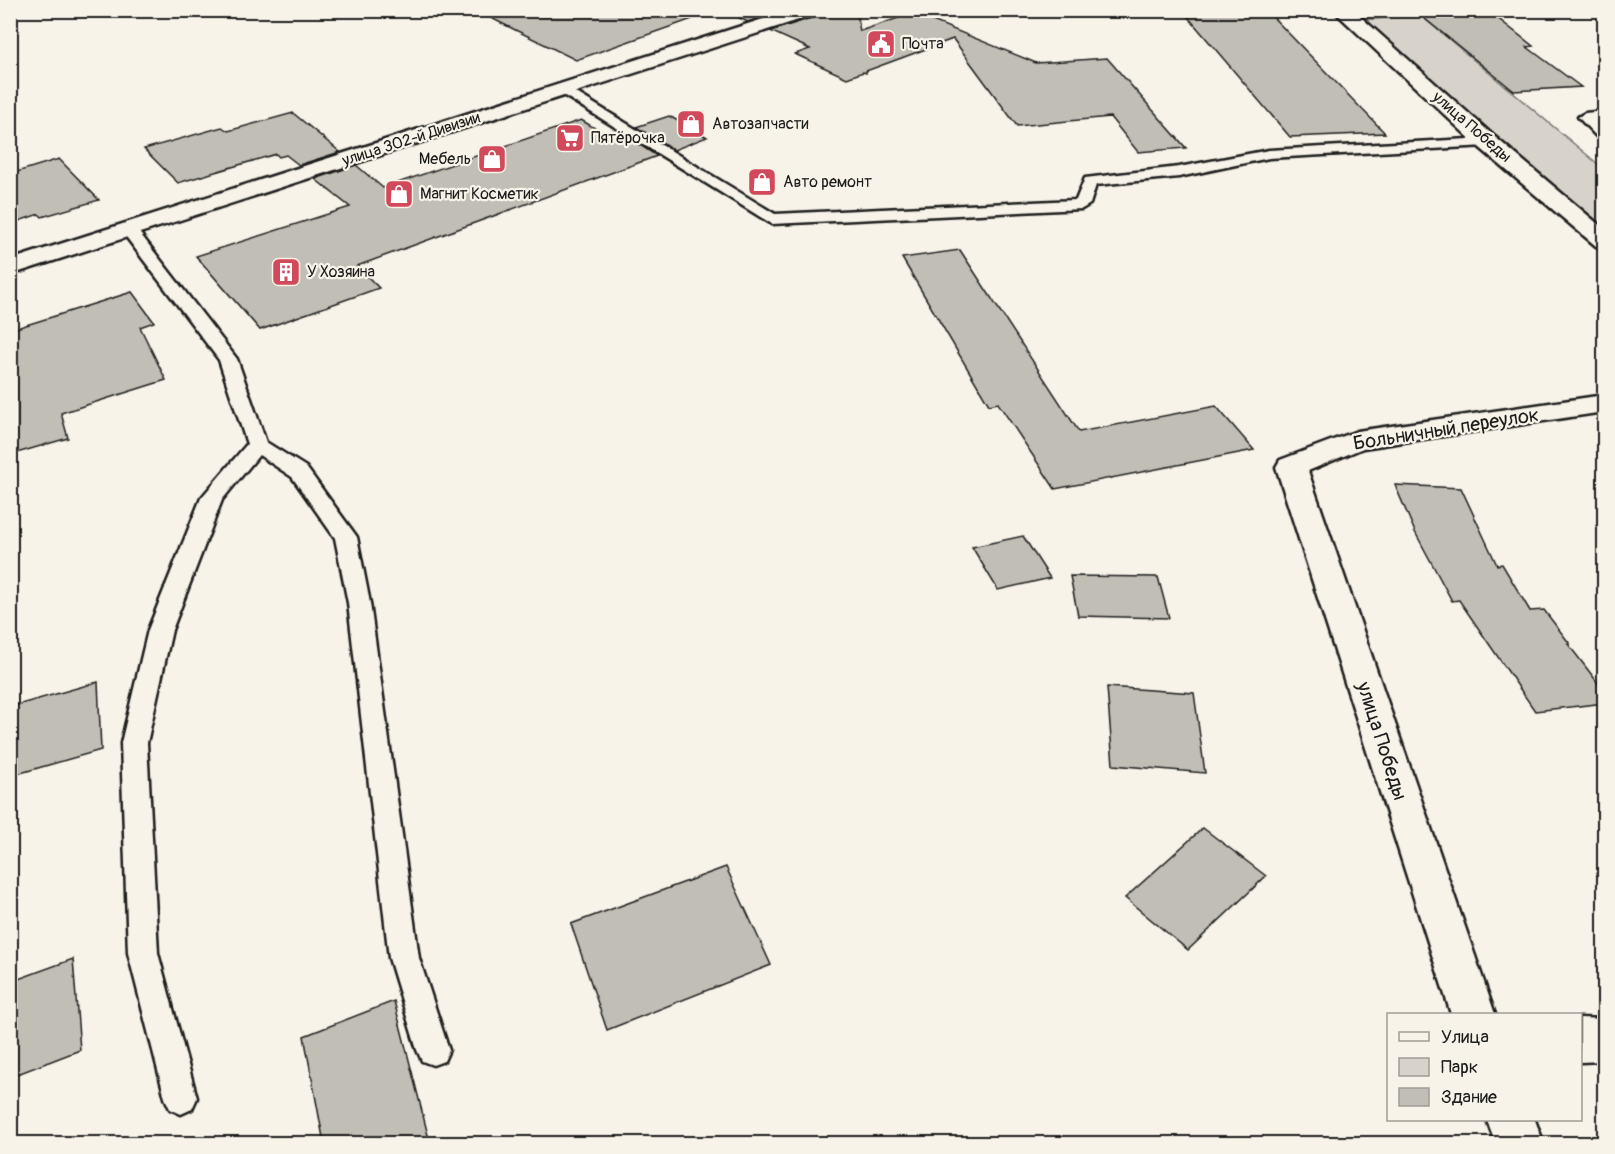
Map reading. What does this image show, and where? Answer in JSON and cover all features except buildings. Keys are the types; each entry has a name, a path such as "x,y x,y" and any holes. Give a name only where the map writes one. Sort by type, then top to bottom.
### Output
{"street":[{"name":"улица 302-й Дивизии","path":"10,268 810,10"},
{"name":"улица Победы","path":"1342,10 1487,142 1602,236"},
{"name":"Больничный переулок","path":"1292,467 1357,440 1605,405"},
{"name":"улица Победы","path":"1292,467 1473,1013"},
{"path":"1582,1040 1605,1040"},
{"path":"1512,1121 1520,1143"}],"lane":[{"path":"565,90 772,219 1082,204 1090,180 1179,172 1269,154 1487,142"},
{"path":"1605,115 1585,117 1605,136"},
{"path":"129,230 228,359 257,445 299,472 346,537 359,603 404,958 433,1050"},
{"path":"181,1098 143,953 134,743 160,630 212,498 257,445"}],"green space":[{"path":"1420,15 1604,169 1604,223 1596,224 1351,21"}],"place":[{"name":"Почта","path":"881,44"},
{"name":"Автозапчасти","path":"691,124"},
{"name":"Пятёрочка","path":"570,138"},
{"name":"Мебель","path":"492,159"},
{"name":"Авто ремонт","path":"762,182"},
{"name":"Магнит Косметик","path":"399,194"},
{"name":"У Хозяина","path":"286,272"}]}
